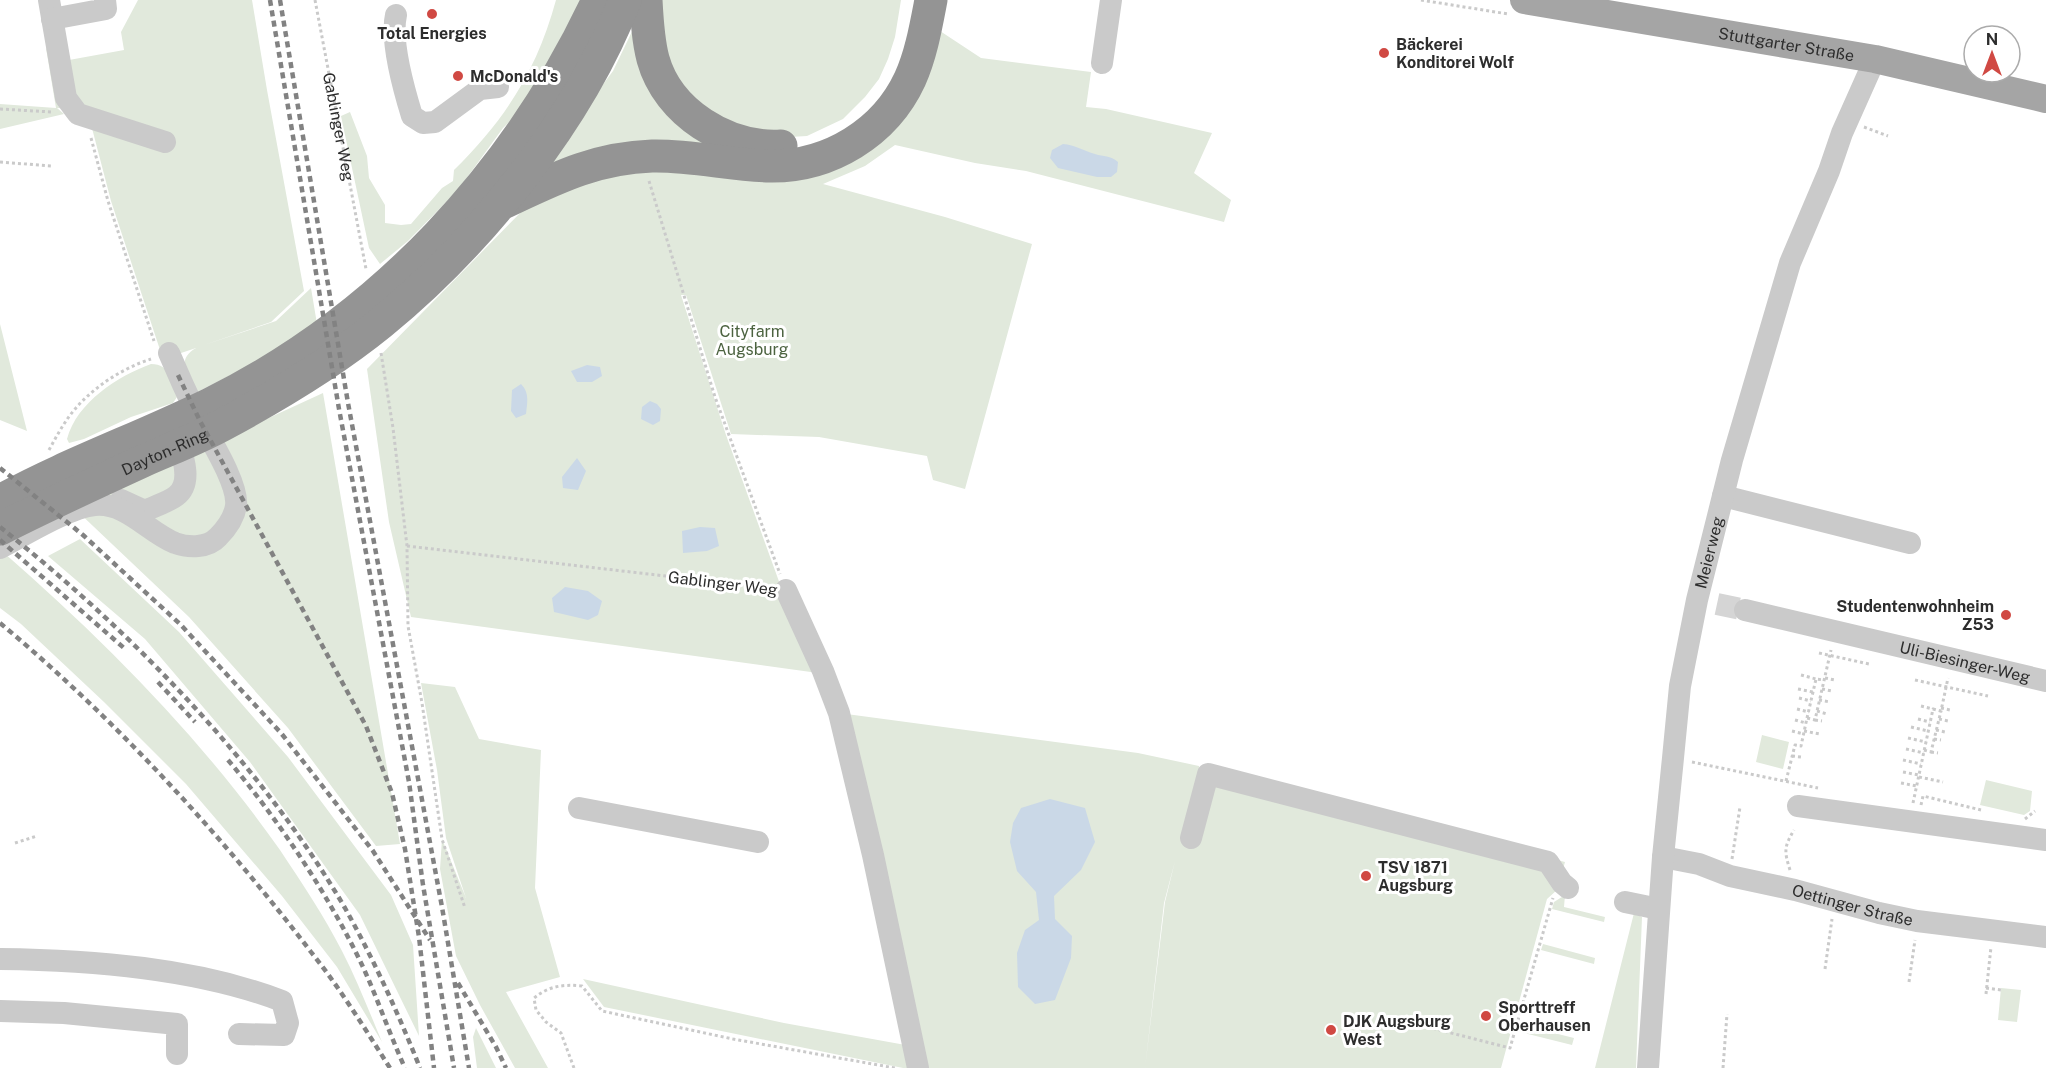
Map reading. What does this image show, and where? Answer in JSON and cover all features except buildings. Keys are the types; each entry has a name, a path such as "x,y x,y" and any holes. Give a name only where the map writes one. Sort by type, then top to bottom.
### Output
{"highway":[{"path":"322,352 467,205 520,137 551,89 578,43 598,0"},
{"path":"322,352 382,322 437,273 498,206 535,158 573,101 601,54 625,0"},
{"path":"646,0 647,31 654,62 665,86 685,111 709,129 736,141 768,147 801,145 832,134 864,110 880,90 897,53 910,0"},
{"path":"498,206 570,171 611,160 653,156 771,166 795,165 824,159 853,143 880,123 897,102 910,79 921,45 931,0"},
{"name":"Dayton-Ring","path":"0,530 223,425 287,389 322,352"},
{"name":"Dayton-Ring","path":"0,501 211,403 275,368 322,352"}],"main road":[{"name":"Stuttgarter Straße","path":"1524,0 1638,9 1875,59 2046,99"}],"street":[{"path":"105,0 106,9 79,7 50,9 66,98 82,115 165,142"},
{"path":"1102,63 1111,0"},
{"path":"396,15 393,27 405,92 412,116 423,123 435,122 480,89 498,87"},
{"name":"Meierweg","path":"1648,1068 1663,857 1680,686 1707,602 1723,496 1790,263 1875,59"},
{"path":"0,548 79,508 95,505 113,505 177,544 196,547 214,542 227,527 236,506 234,489 178,375 161,351"},
{"path":"79,491 122,500 145,511 178,495 186,467 179,445"},
{"path":"1723,496 1910,543"},
{"name":"Gablinger Weg","path":"786,590 819,662 839,713 875,866 918,1068"},
{"name":"Uli-Biesinger-Weg","path":"1745,610 2046,681"},
{"path":"1191,838 1208,774 1548,862 1567,887"},
{"path":"1798,806 2046,840"},
{"path":"579,808 758,842"},
{"name":"Oettinger Straße","path":"1663,857 1699,864 1730,876 1917,921 2046,937"},
{"path":"1625,902 1659,909"},
{"path":"0,958 47,959 168,971 262,993 282,1001 288,1023 284,1035 239,1034"},
{"path":"0,1011 64,1013 177,1024 177,1054"}],"path":[{"name":"Gablinger Weg","path":"315,0 364,253"},
{"path":"0,109 82,115 108,201 161,351 126,369 96,389 69,417 47,452"},
{"path":"1848,121 1888,136"},
{"path":"0,162 51,166"},
{"path":"648,181 715,398 786,590"},
{"path":"385,377 407,546 408,626 423,703 442,839 465,908"},
{"name":"Gablinger Weg","path":"407,546 786,590"},
{"path":"1815,720 1836,631"},
{"path":"1819,653 1869,664"},
{"path":"1931,752 1953,659"},
{"path":"1801,675 1834,680"},
{"path":"1786,781 1795,745 1801,746 1816,679"},
{"path":"1915,680 1988,696"},
{"path":"1798,689 1813,692"},
{"path":"1822,689 1832,691"},
{"path":"1799,698 1811,701"},
{"path":"1819,700 1830,702"},
{"path":"1921,706 1950,710"},
{"path":"1797,709 1809,712"},
{"path":"1912,810 1933,709"},
{"path":"1817,711 1827,714"},
{"path":"1918,719 1930,722"},
{"path":"1939,719 1948,721"},
{"path":"1795,720 1822,721"},
{"path":"1911,727 1928,731"},
{"path":"1936,730 1945,732"},
{"path":"1792,731 1820,734"},
{"path":"1908,738 1926,742"},
{"path":"1934,739 1941,740"},
{"path":"1906,749 1938,753"},
{"path":"1792,756 1801,757"},
{"path":"1673,758 1820,789"},
{"path":"1903,760 1921,764"},
{"path":"1903,772 1943,782"},
{"path":"1901,783 1917,786"},
{"path":"1915,795 1990,812"},
{"path":"1920,812 1923,796"},
{"path":"1730,876 1740,807"},
{"path":"2023,820 2035,811"},
{"path":"1794,830 1786,844 1785,852 1795,890"},
{"path":"15,843 36,836"},
{"path":"1404,1021 1510,1048 1521,1007 1536,968 1536,958 1553,897 1567,887"},
{"path":"1826,969 1834,900"},
{"path":"1909,982 1917,921"},
{"path":"1545,927 1550,928"},
{"path":"1986,994 1993,931"},
{"path":"1529,956 1536,958"},
{"path":"574,1068 561,1033 546,1022 536,1010 534,998 545,988 582,986 602,1011 733,1039 895,1068"},
{"path":"1986,988 2001,990"},
{"path":"1521,1007 1527,1009"},
{"path":"1723,1068 1727,1014"}],"green space":[{"path":"138,0 252,0 304,291 271,322 204,345 276,321 311,288 317,324 257,362 195,393 185,363 186,358 196,348 163,359 111,201 87,109 57,108 64,114 0,129 0,104 56,108 46,48 69,60 124,50 121,32"},
{"path":"556,0 581,0 523,109 503,128 458,190 408,241 380,264 369,248 341,116 350,112 367,156 369,178 385,205 385,223 411,224 442,188 453,181 454,170 504,113 529,71"},
{"path":"658,0 901,0 895,37 888,59 879,79 865,97 843,119 807,136 773,138 726,126 671,76"},
{"path":"918,0 923,0 917,30 900,79 874,115 839,140 798,155 776,157 753,157 658,146 627,148 578,159 533,181 585,102 598,91 613,71 638,19 650,73 659,89 682,117 709,136 739,148 771,153 803,149 834,138 862,120 886,94 899,72 907,49"},
{"name":"Cityfarm Augsburg","path":"937,29 981,58 1091,72 1086,107 1106,109 1212,133 1194,173 1231,200 1224,222 1026,171 975,163 895,145 865,166 823,184 945,217 1032,244 965,489 933,480 927,456 819,437 731,434 686,295 681,295 726,435 781,587 818,673 411,617 389,522 367,369 527,206 596,171 845,159"},
{"path":"0,324 27,431 0,420"},
{"path":"151,364 163,367 169,375 177,397 173,403 131,417 84,439 69,443 67,439 72,426 89,402 113,383"},
{"path":"323,393 400,844 376,846 288,728 189,617 74,508"},
{"path":"80,539 179,632 288,757 391,895 413,945 419,1036 360,915 250,762 145,639 48,556"},
{"path":"3,552 115,656 185,730 250,809 305,887 328,925 353,973 382,1042 337,967 282,896 186,784 104,702 21,624 0,608 0,553"},
{"path":"421,683 455,687 479,739 541,750 535,888 560,977 506,992 548,1068 515,1068 456,956 440,869 442,839 466,898 446,838 437,770"},
{"path":"839,713 1138,753 1199,766 1199,768 1565,862 1557,890 1547,899 1501,1068 1145,1068 921,1068","holes":["1175,861 1165,902 1145,1068 1164,903"]},
{"path":"1762,735 1789,742 1783,769 1756,762"},
{"path":"1986,780 2032,791 2030,811 2024,815 1980,805"},
{"path":"1565,895 1564,907 1605,917 1604,922 1552,909 1554,902"},
{"path":"1634,913 1642,917 1636,1068 1595,1068"},
{"path":"1543,944 1595,958 1594,964 1541,950"},
{"path":"583,979 784,1023 911,1046 917,1068 903,1068 604,1007"},
{"path":"2001,988 2021,990 2017,1022 1998,1020"},
{"path":"1522,1025 1574,1038 1572,1045 1520,1032"},
{"path":"476,1028 496,1068 477,1068 473,1037"}],"water":[{"path":"1063,144 1112,158 1118,162 1117,172 1111,177 1097,177 1058,168 1050,158 1052,150"},
{"path":"587,365 600,367 602,376 592,382 577,382 571,371"},
{"path":"521,384 527,395 526,414 516,418 511,411 512,390"},
{"path":"650,401 661,409 660,421 653,425 641,419 642,407"},
{"path":"577,458 586,471 578,490 563,488 562,477"},
{"path":"700,527 715,528 719,546 707,551 683,553 682,531"},
{"path":"565,587 588,591 602,601 598,615 588,620 554,612 552,598"},
{"path":"1050,799 1085,808 1095,842 1081,870 1054,896 1055,919 1072,936 1071,958 1055,1000 1035,1004 1018,987 1017,953 1025,930 1039,920 1036,892 1017,871 1010,842 1013,823 1021,808"}],"tunnel":[{"path":"1717,604 1745,610"}],"railway":[{"path":"270,0 339,409 409,782 423,885 454,1068"},
{"path":"280,0 348,403 442,907 469,1068"},
{"path":"178,375 200,421 366,726 392,793 405,849 419,937 434,1068"},
{"path":"0,468 83,535 180,624 281,733 373,851 430,940"},
{"path":"0,527 49,567 144,655 190,702 274,802 345,908 385,987 420,1068"},
{"path":"0,540 124,648"},
{"path":"0,623 85,698 203,821 276,907 322,966 390,1068"},
{"path":"158,682 195,722"},
{"path":"228,760 266,807 302,859 335,913 363,967 405,1068"},
{"path":"458,983 506,1068"}],"place":[{"name":"Total Energies","path":"432,14"},
{"name":"Bäckerei Konditorei Wolf","path":"1384,53"},
{"name":"McDonald's","path":"458,76"},
{"name":"Studentenwohnheim Z53","path":"2006,615"},
{"name":"TSV 1871 Augsburg","path":"1366,876"},
{"name":"Sporttreff Oberhausen","path":"1486,1016"},
{"name":"DJK Augsburg West","path":"1331,1030"}]}
